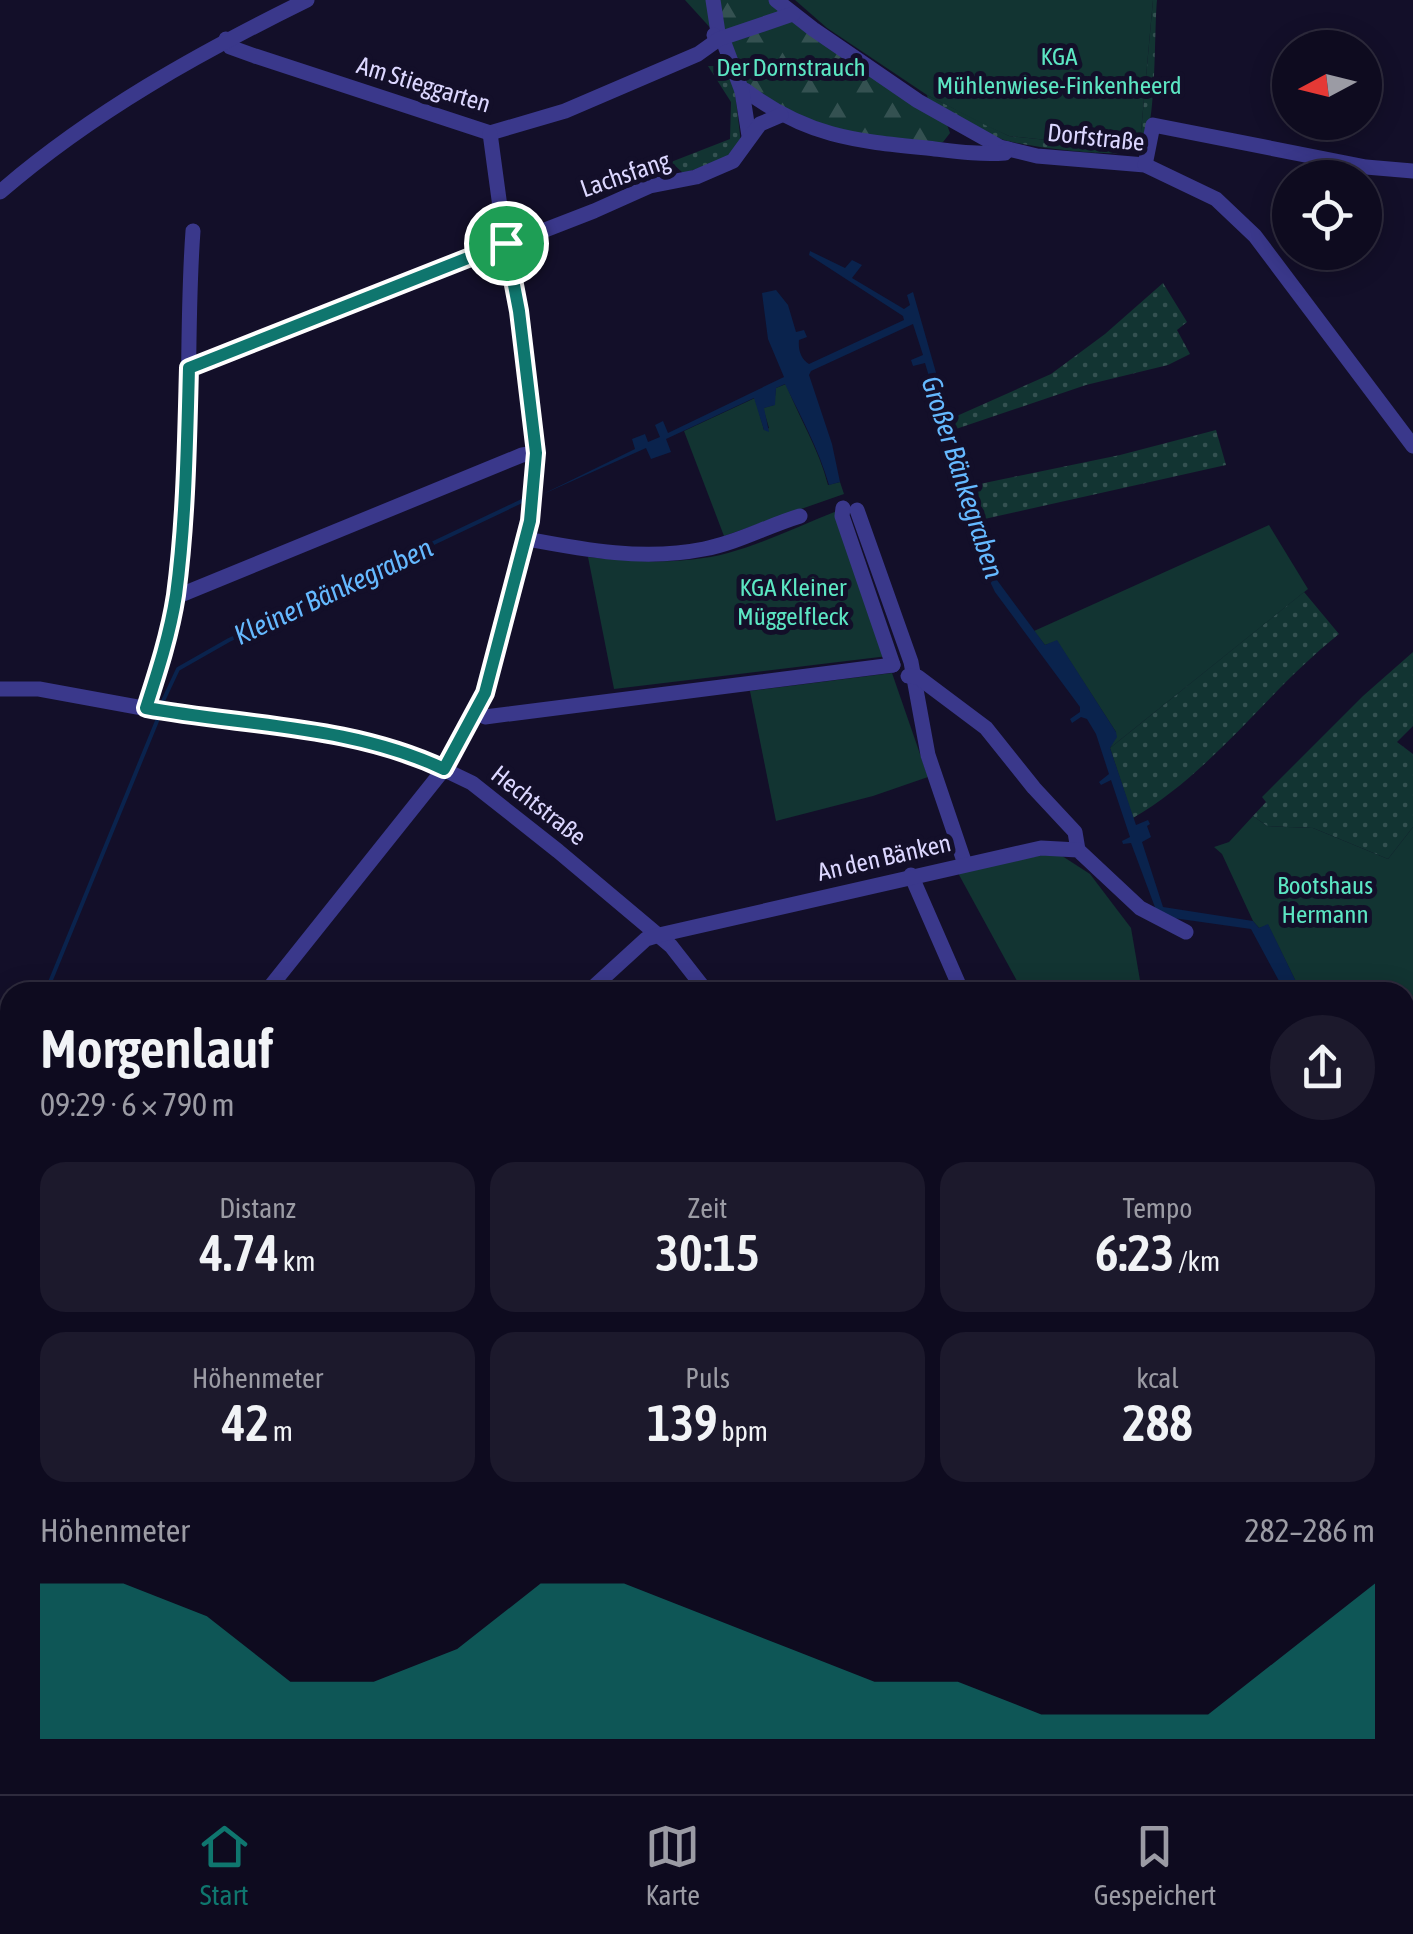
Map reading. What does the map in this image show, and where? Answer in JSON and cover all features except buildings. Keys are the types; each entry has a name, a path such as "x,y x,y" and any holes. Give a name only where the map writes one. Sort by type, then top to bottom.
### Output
{"street":[{"path":"0,192 57,146 152,81 306,0"},
{"path":"713,0 710,43 714,57 733,72"},
{"name":"Dorfstraße","path":"776,0 918,101 1008,150 1145,165 1199,189 1231,211 1346,353 1413,446"},
{"name":"Am Stieggarten","path":"226,40 230,47 490,133 565,110 710,43 793,14"},
{"path":"710,43 724,43 742,91 749,136"},
{"name":"Dorfstraße","path":"742,91 781,116 840,138 988,154 1008,150"},
{"name":"Lachsfang","path":"189,368 650,186 696,177 733,161 760,124 781,116"},
{"path":"1145,165 1153,125 1366,167 1413,171"},
{"path":"274,982 444,769 477,712 526,539 536,453 519,311 490,133"},
{"path":"146,708 166,646 176,594 187,461 193,231"},
{"path":"176,594 536,453"},
{"path":"965,864 928,754 914,676 850,509 842,516 894,665 914,676 986,728 1075,832 1078,850 1140,908 1186,932"},
{"path":"526,539 588,551 663,553 703,549 800,516"},
{"path":"477,712 485,717 894,665"},
{"name":"Hechtstraße","path":"0,688 64,692 332,736 406,754 444,769 504,808 659,935 699,982"},
{"path":"921,714 946,698"},
{"name":"An den Bänken","path":"599,982 646,939 659,935 1042,848 1078,850"},
{"path":"912,875 958,982"}],"green space":[{"name":"Der Dornstrauch","path":"685,0 768,0 946,122 950,133 943,142 931,146 897,143 800,119 740,79 715,33"},
{"name":"KGA Mühlenwiese-Finkenheerd","path":"795,0 1153,0 1140,143 1133,149 1009,136 927,95 827,28"},
{"path":"1153,0 1157,0 1150,120 1142,147 1133,151 1076,151 1004,140 928,100 927,95 1009,136 1134,149 1140,143"},
{"path":"708,66 719,66 734,83 741,143 722,161 683,173 671,162 730,139 731,102"},
{"path":"1163,283 1187,322 1177,330 1190,354 1168,365 1086,385 953,430 950,419 1051,374 1105,334"},
{"name":"KGA Kleiner Müggelfleck","path":"786,384 828,485 840,482 844,494 724,536 684,431 755,398 764,430 769,428 763,408 774,405 776,388"},
{"path":"1216,430 1226,465 980,520 970,486 1120,455"},
{"name":"KGA Kleiner Müggelfleck","path":"837,511 888,656 614,689 588,557 658,561 711,557 756,544"},
{"path":"1269,525 1308,589 1110,748 1116,732 1057,641 1045,645 1034,631"},
{"path":"1304,592 1339,634 1189,778 1133,818 1110,748"},
{"path":"1413,652 1413,726 1397,742 1413,754 1413,827 1388,859 1313,828 1267,826 1253,816 1266,802 1262,797"},
{"name":"KGA Kleiner Müggelfleck","path":"892,673 928,777 776,821 750,691"},
{"name":"Bootshaus Hermann","path":"1253,816 1267,826 1313,828 1388,859 1413,827 1413,982 1296,982 1268,925 1259,928 1253,921 1222,854 1214,847 1229,842"},
{"path":"1056,852 1090,874 1131,928 1140,982 1018,982 958,873"}],"water":[{"name":"Großer Bänkegraben","path":"810,251 845,268 852,260 862,265 852,278 904,309 910,305 907,295 913,292 994,576 1045,645 1057,640 1116,732 1110,748 1136,825 1148,820 1150,824 1147,826 1151,837 1142,842 1163,907 1253,921 1259,928 1268,924 1296,982 1280,982 1251,929 1166,917 1156,910 1131,843 1123,844 1130,837 1111,780 1101,785 1099,782 1109,774 1096,734 1087,719 1081,717 1072,723 1070,719 1080,712 1080,707 995,592 982,565 948,442 940,444 937,433 945,430 925,363 913,366 911,360 923,355 913,324 809,375 840,482 829,485 785,384 776,388 775,405 764,408 769,432 764,430 754,398 666,439 671,452 651,459 646,448 541,495 635,449 632,439 645,434 648,442 660,437 655,425 663,421 668,433 784,377 768,339 762,293 776,290 788,305 796,332 804,330 807,337 799,340 799,347 809,364 904,320 809,255"}],"waterway":[{"name":"Kleiner Bänkegraben","path":"163,701 178,669 229,640 522,501"},
{"name":"Kleiner Bänkegraben","path":"50,982 157,721"}],"route":[{"path":"506,243 519,311 536,453 530,521 485,693 444,769 374,744 258,722 146,708 166,646 176,594 187,461 189,368 506,243"}]}
